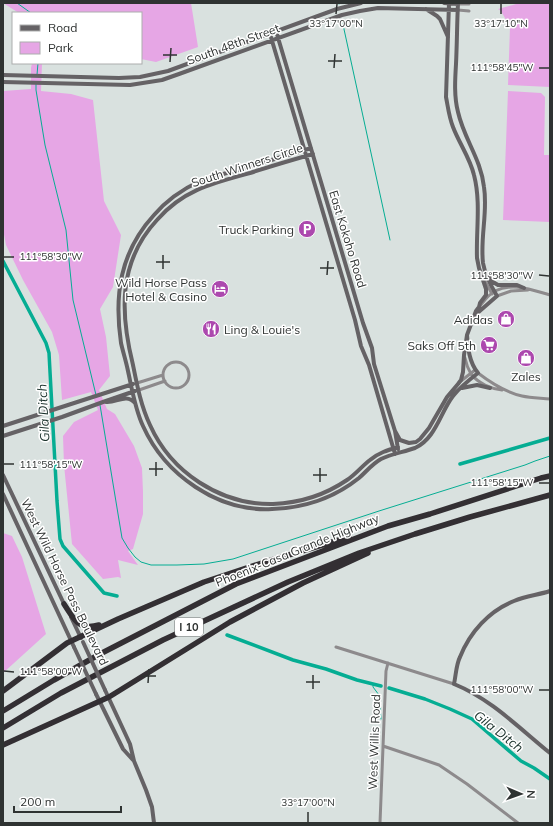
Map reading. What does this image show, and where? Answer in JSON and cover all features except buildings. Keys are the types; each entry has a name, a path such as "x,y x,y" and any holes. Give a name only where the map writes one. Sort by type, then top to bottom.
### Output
{"highway":[{"name":"Phoenix-Casa Grande Highway","path":"3,711 100,654 236,584 388,526 550,476"},
{"name":"I 10","path":"3,728 61,693 170,636 288,582 359,553 470,517 550,495"},
{"path":"64,604 80,625 86,627 96,626 118,619 204,582 265,562 388,526"},
{"path":"3,745 100,702 249,611 303,583 384,545"},
{"path":"3,691 67,643 82,640 118,619"}],"street":[{"name":"South 48th Street","path":"3,75 119,78 140,77 168,71 337,9 361,3"},
{"path":"444,3 469,4"},
{"path":"449,3 446,97 452,123 469,160 476,182 478,197 478,263 486,292 485,297 480,302 479,307"},
{"path":"458,3 455,85 456,105 465,134 476,157 484,187 485,206 483,253 487,275 493,293"},
{"name":"South 48th Street","path":"3,82 120,86 144,83 162,80 342,15 360,10 392,8 469,10"},
{"path":"426,9 440,19 448,38"},
{"name":"East Kokoho Road","path":"276,31 364,329 372,348 374,361 395,432 397,454"},
{"name":"East Kokoho Road","path":"270,34 355,320 361,346 368,362 396,447"},
{"path":"446,84 455,85"},
{"name":"South Winners Circle","path":"311,148 201,181 180,192 159,209 143,228 132,245 122,272 118,300 119,322 122,347 136,405 143,426 152,443 178,474 197,488 215,498 251,508 270,510 292,508 313,503 331,496 348,486 380,460 420,445 428,438 454,395 472,375"},
{"name":"South Winners Circle","path":"313,154 205,186 187,195 169,208 147,231 132,260 128,272 124,299 128,344 137,383 149,424 168,455 181,468 200,483 218,493 235,499 272,504 292,502 311,497 330,490 356,473 378,454 396,447"},
{"path":"469,160 476,157"},
{"path":"481,275 496,297"},
{"path":"487,275 498,285 517,285 550,295"},
{"path":"343,279 349,277"},
{"path":"458,384 463,372 467,335 476,311 493,293 508,288 524,288"},
{"path":"474,316 496,297 510,292 532,290"},
{"path":"119,322 125,322"},
{"path":"120,329 126,328"},
{"path":"467,335 470,360 477,371 491,383 504,390 522,396 550,399"},
{"path":"464,355 472,375 490,388"},
{"path":"368,362 374,361"},
{"path":"176,362 184,365 189,373 187,381 184,385 176,388 165,382 163,375 168,365 176,362"},
{"name":"South Winners Circle","path":"395,432 400,440 409,443 416,442 429,428 447,397 458,384 477,371"},
{"path":"3,426 163,375"},
{"path":"4,436 165,382"},
{"path":"454,395 460,389 477,385 504,390"},
{"path":"103,402 111,402 128,398 136,405"},
{"name":"West Wild Horse Pass Boulevard","path":"3,475 109,697 130,744 134,761"},
{"path":"187,481 191,476"},
{"name":"West Wild Horse Pass Boulevard","path":"3,494 96,694 123,749 134,761"},
{"path":"300,500 301,506"},
{"path":"454,684 460,657 468,642 483,621 494,612 514,601 550,591"},
{"path":"336,647 454,684 468,690 496,707 550,753"},
{"name":"West Willis Road","path":"380,823 386,671 388,663"},
{"path":"383,746 439,765 467,784 518,823"},
{"path":"134,761 152,807 154,823"}],"green space":[{"path":"3,3 191,3 198,47 156,62 142,59 142,12 17,12"},
{"path":"519,3 550,3 550,87 508,85 510,27 501,11 498,9"},
{"path":"32,64 42,64 41,91 71,94 93,100 104,201 121,235 113,287 100,309 106,337 110,376 99,390 107,409 115,414 134,446 142,468 143,514 133,549 128,551 138,565 118,560 121,578 103,579 72,544 64,465 63,436 74,422 98,410 91,392 62,400 59,355 52,332 23,280 6,245 3,229 3,91 31,89"},
{"path":"508,91 541,93 545,97 544,155 550,155 550,222 503,220"},
{"path":"3,533 12,536 22,557 46,634 3,673"}],"waterway":[{"path":"17,3 30,12"},
{"path":"342,20 390,240"},
{"path":"37,75 38,64"},
{"path":"36,84 45,145 66,230 73,300 96,395"},
{"name":"Gila Ditch","path":"3,261 46,343 49,353 60,539 63,546 104,593 117,596"},
{"path":"100,405 122,538 135,557 141,562 151,565 204,564 233,559 550,456"},
{"path":"460,464 550,438"},
{"name":"Gila Ditch","path":"227,635 293,660 381,686"},
{"path":"373,684 373,687 379,695 381,719"},
{"name":"Gila Ditch","path":"389,688 425,699 472,719 521,761 550,779"}],"place":[{"name":"Truck Parking","path":"307,229"},
{"name":"Wild Horse Pass Hotel & Casino","path":"220,289"},
{"name":"Adidas","path":"506,319"},
{"name":"Ling & Louie's","path":"211,329"},
{"name":"Saks Off 5th","path":"489,345"},
{"name":"Zales","path":"526,358"}]}
